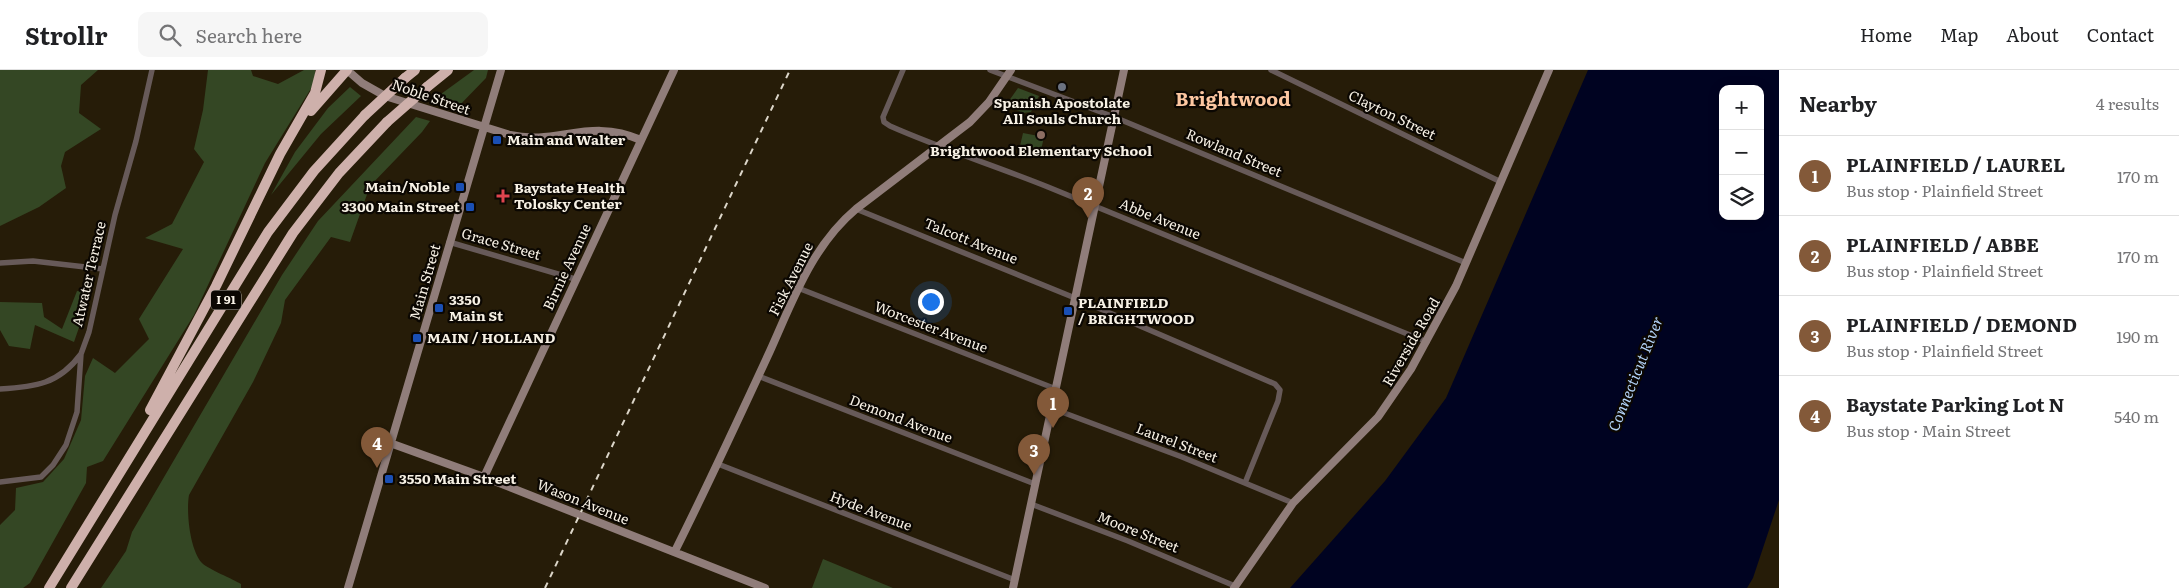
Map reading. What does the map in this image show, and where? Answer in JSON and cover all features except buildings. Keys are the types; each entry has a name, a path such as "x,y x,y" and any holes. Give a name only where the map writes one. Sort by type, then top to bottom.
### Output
{"highway":[{"path":"104,496 216,286 280,154 315,93 321,70"},
{"path":"296,129 347,70"},
{"name":"I 91","path":"48,588 276,222 322,161 365,116 415,70"},
{"path":"444,73 452,70"},
{"name":"I 91","path":"71,588 289,239 339,173 387,122 444,73"},
{"path":"77,588 120,510"}],"street":[{"name":"Atwater Terrace","path":"0,482 42,477 53,465 66,445 72,430 76,412 81,354 89,332 152,70"},
{"name":"Noble Street","path":"347,70 362,83 385,96 516,137 529,138 604,130 620,132 641,140"},
{"name":"Main Street","path":"348,588 501,70"},
{"name":"Birnie Avenue","path":"484,476 674,70"},
{"name":"Abbe Avenue","path":"903,70 883,114 883,120 890,126 938,147 988,163 1095,206 1427,342"},
{"name":"Rowland Street","path":"990,70 1009,72 1466,263"},
{"path":"1014,584 1124,70"},
{"name":"Clayton Street","path":"1272,70 1501,182"},
{"name":"Riverside Road","path":"1235,587 1293,503 1383,411 1427,342 1466,263 1549,70"},
{"name":"Fisk Avenue","path":"675,552 718,464 798,288 824,243 856,209 977,116 996,94 1009,72"},
{"name":"Talcott Avenue","path":"856,209 1075,298 1179,344 1270,381 1278,387 1280,394 1245,483"},
{"name":"Grace Street","path":"449,242 575,279"},
{"path":"0,263 33,261 84,265 103,269"},
{"name":"Worcester Avenue","path":"798,288 1056,389"},
{"path":"0,389 39,386 49,382 73,364 81,354"},
{"name":"Demond Avenue","path":"758,376 1035,484"},
{"name":"Laurel Street","path":"1051,408 1182,457 1293,503"},
{"name":"Wason Avenue","path":"390,443 484,476 765,588"},
{"name":"Hyde Avenue","path":"718,464 1014,584"},
{"name":"Moore Street","path":"1031,504 1128,541 1235,587"}],"green space":[{"path":"0,70 98,70 81,85 79,113 101,129 65,152 61,166 66,188 39,207 0,226"},
{"path":"208,70 251,70 253,76 278,84 304,70 315,70 315,82 265,163 194,315 103,461 87,467 86,483 30,583 23,588 0,588 0,525 15,510 16,488 43,482 64,459 81,420 85,376 93,358 115,373 149,339 139,319 183,249 145,238 172,224 204,162 194,149 203,110"},
{"path":"474,70 488,70 486,78 456,109 430,102"},
{"path":"350,87 361,96 321,134 271,195 295,152 328,108"},
{"path":"1018,88 1039,96 1031,112 1023,113 1006,105"},
{"path":"416,117 430,121 422,132 370,186 350,242 331,237 285,300 281,323 253,382 189,495 190,531 198,557 205,565 241,584 241,588 101,588 126,551 132,532 282,275 318,221"},
{"path":"1023,133 1044,137 1041,150 1020,146"},
{"path":"77,291 91,293 74,342 35,325 30,349 9,346 0,330 0,302 42,303 44,317 62,329"},
{"path":"823,559 893,588 812,588"}],"water":[{"name":"Connecticut River","path":"1588,70 1779,70 1779,500 1753,578 1747,588 1290,588 1385,481 1446,398"}],"railway":[{"path":"545,588 790,70"}],"place":[{"name":"Spanish Apostolate All Souls Church","path":"1062,87"},
{"name":"Brightwood Elementary School","path":"1041,135"},
{"name":"Main and Walter","path":"497,140"},
{"name":"Main/Noble","path":"460,187"},
{"name":"Baystate Health Tolosky Center","path":"503,196"},
{"name":"3300 Main Street","path":"470,207"},
{"name":"PLAINFIELD / ABBE","path":"1088,218"},
{"name":"3350 Main St","path":"439,308"},
{"name":"PLAINFIELD / BRIGHTWOOD","path":"1068,311"},
{"name":"MAIN / HOLLAND","path":"417,338"},
{"name":"PLAINFIELD / LAUREL","path":"1053,428"},
{"name":"Baystate Parking Lot N","path":"377,468"},
{"name":"PLAINFIELD / DEMOND","path":"1034,475"},
{"name":"3550 Main Street","path":"389,479"}],"district":[{"name":"Brightwood","path":"1233,99"}]}
